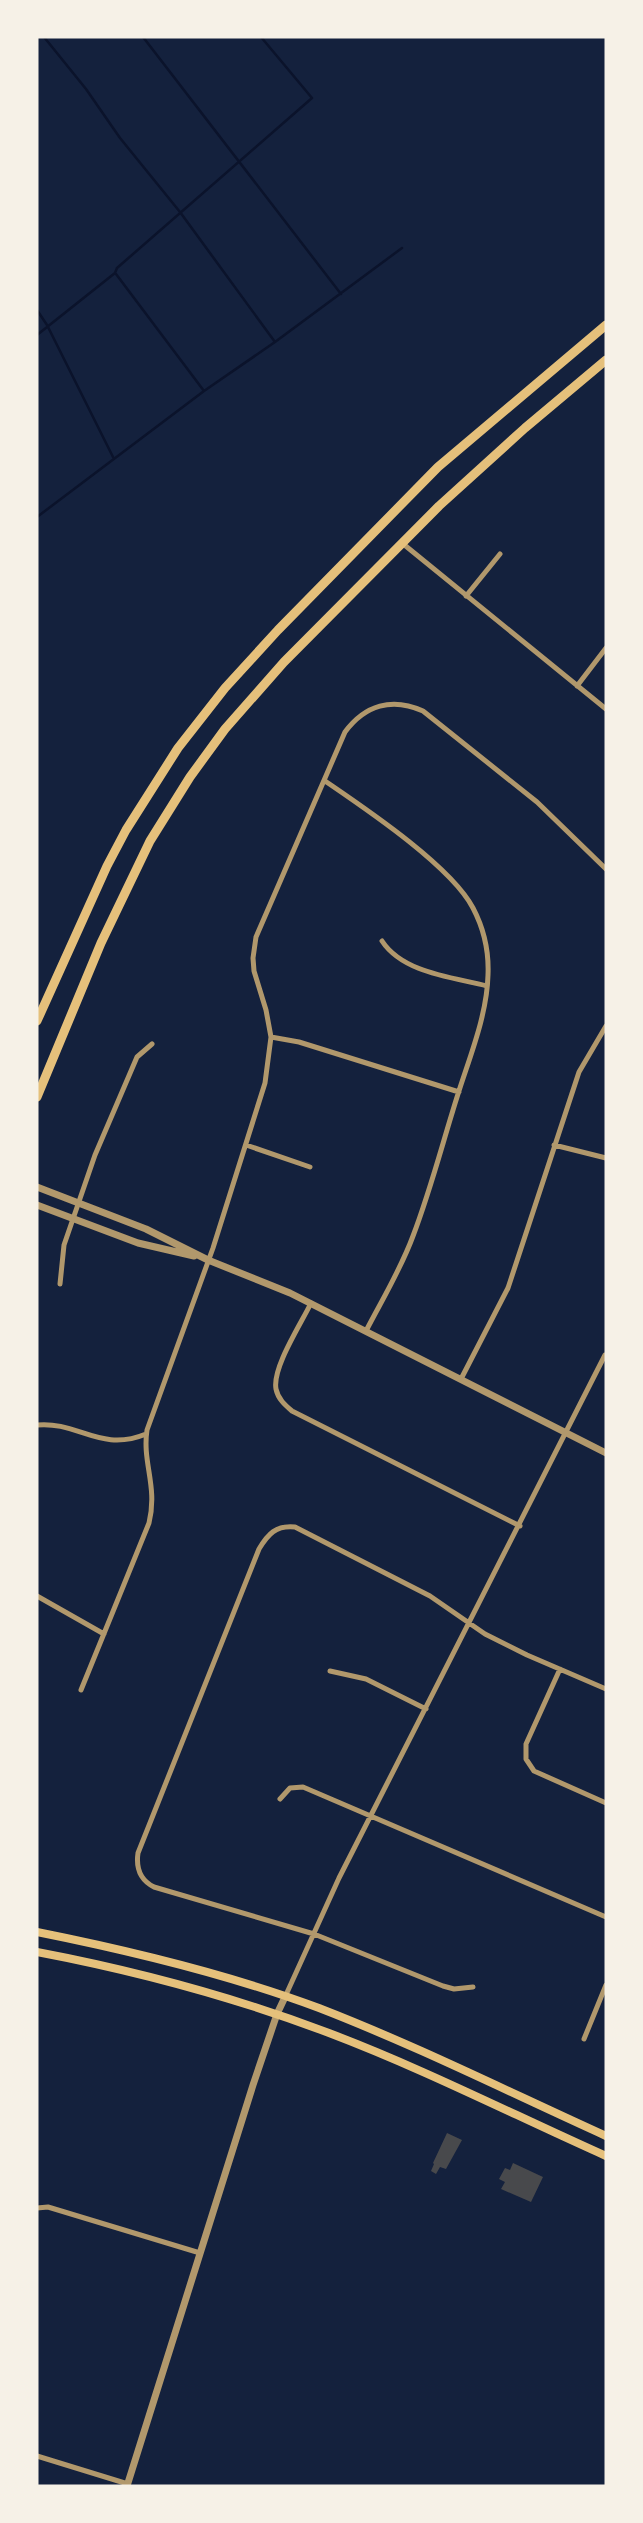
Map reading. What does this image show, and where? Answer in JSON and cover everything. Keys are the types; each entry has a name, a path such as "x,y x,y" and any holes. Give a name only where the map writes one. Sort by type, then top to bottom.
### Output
{"highway":[{"path":"37,1021 107,866 178,748 204,714 278,630 438,467 606,325"},
{"path":"37,1097 50,1061 124,893 150,841 225,729 257,691 402,543 492,457 606,360"}],"main road":[{"path":"37,1933 157,1959 285,1997 399,2041 606,2136"},
{"path":"37,1952 142,1974 277,2014 384,2056 606,2157"}],"street":[{"path":"402,543 606,709"},
{"path":"466,596 500,554"},
{"path":"577,686 606,648"},
{"path":"81,1690 149,1523 153,1486 146,1434 208,1259 265,1083 271,1037 267,1010 254,971 254,945 262,919 345,732 361,715 382,705 402,704 422,711 537,802 606,869"},
{"path":"325,781 425,856 461,891 473,908 485,939 488,957 487,986 476,1039 414,1235 366,1331"},
{"path":"382,941 395,957 404,963 487,986"},
{"path":"461,1379 508,1288 579,1072 606,1026"},
{"path":"271,1037 299,1042 459,1092"},
{"path":"60,1284 64,1245 95,1155 137,1057 152,1044"},
{"path":"246,1145 310,1167"},
{"path":"554,1145 606,1157"},
{"path":"37,1187 146,1229 311,1304 606,1453"},
{"path":"37,1205 138,1243 208,1259"},
{"path":"311,1304 278,1371 276,1390 285,1405 520,1526"},
{"path":"37,2456 127,2485 277,2014 339,1878 605,1355"},
{"path":"37,1425 55,1425 102,1440 128,1439 146,1434"},
{"path":"473,1987 454,1989 443,1986 314,1934 154,1887 142,1877 137,1861 138,1853 260,1549 273,1530 295,1527 430,1595 470,1624 516,1650 606,1689"},
{"path":"37,1596 104,1634"},
{"path":"560,1669 526,1744 526,1759 534,1771 606,1803"},
{"path":"330,1671 366,1679 426,1709"},
{"path":"280,1799 290,1788 303,1787 606,1917"},
{"path":"583,2039 606,1984"},
{"path":"37,2208 48,2207 200,2253"}],"building":[{"path":"447,2133 462,2140 446,2169 440,2167 436,2174 431,2171 433,2163"},
{"path":"513,2163 543,2177 531,2202 501,2189 505,2182 499,2179 505,2168 510,2170"}],"waterway":[{"path":"44,37 180,212 275,342"},
{"path":"143,37 341,294"},
{"path":"37,335 115,273 117,268 312,98 261,37"},
{"path":"37,517 204,391 402,248"},
{"path":"116,274 204,391"},
{"path":"37,310 114,459"}]}
